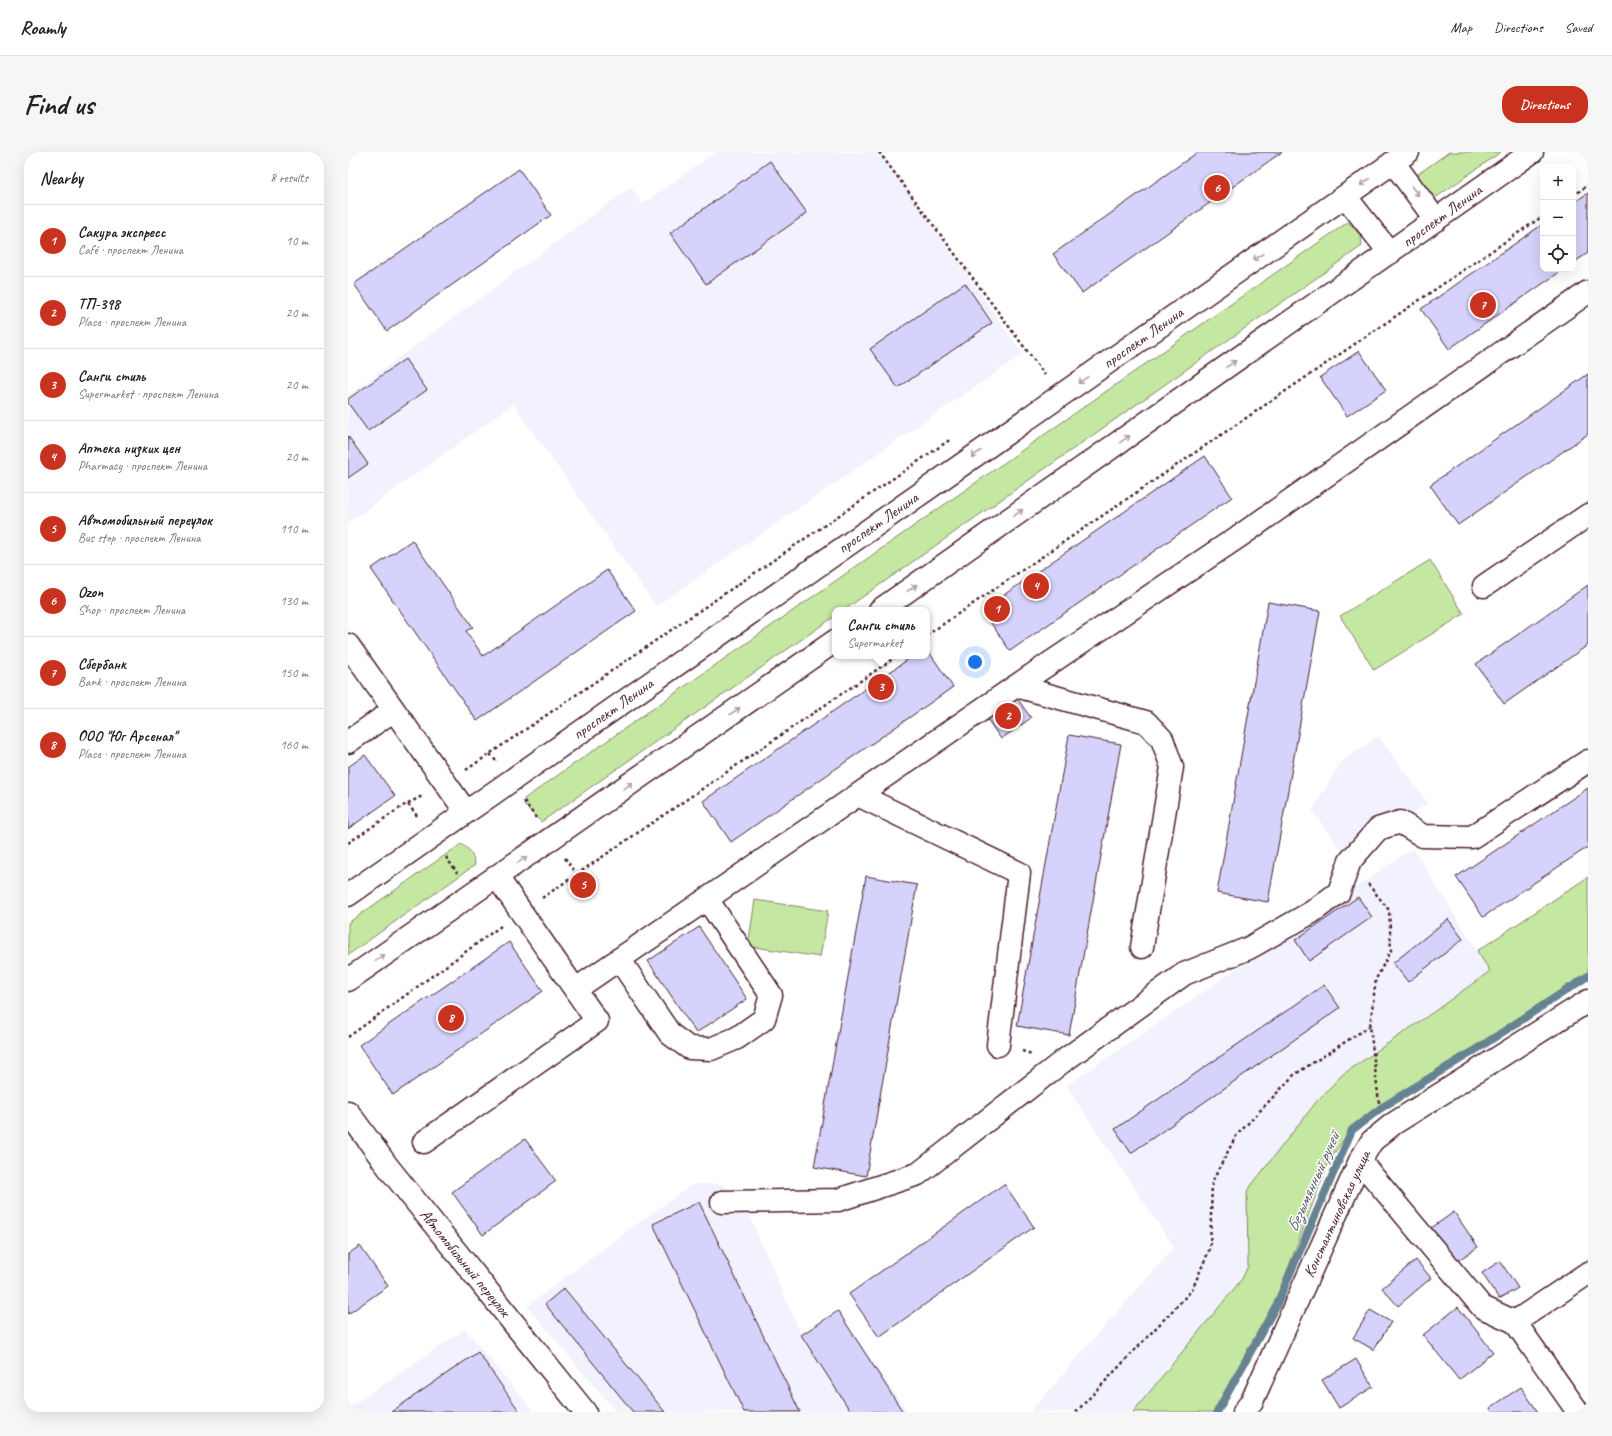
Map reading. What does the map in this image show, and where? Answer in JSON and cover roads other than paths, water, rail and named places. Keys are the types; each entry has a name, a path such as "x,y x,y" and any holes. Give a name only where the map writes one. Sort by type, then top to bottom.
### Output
{"main road":[{"name":"проспект Ленина","path":"884,607 1532,152"},
{"name":"проспект Ленина","path":"348,895 1401,157"},
{"path":"1401,157 1436,220"},
{"path":"1345,196 1390,253"},
{"path":"576,989 1016,686 1244,533 1588,292"},
{"path":"1484,586 1588,515"},
{"path":"348,980 832,643"},
{"path":"348,645 466,812"},
{"path":"1016,686 1146,722 1162,739 1172,767 1142,947"},
{"path":"348,742 394,710"},
{"path":"722,1202 838,1200 918,1174 1062,1062 1184,974 1249,948 1312,912 1339,892 1350,862 1378,829 1400,822 1423,836 1472,837 1588,761"},
{"path":"858,795 1019,873 998,1045"},
{"path":"424,1142 597,1021 497,877"},
{"path":"619,959 670,1034 689,1048 711,1049 737,1038 764,1019 772,995 706,899"},
{"name":"Константиновская улица","path":"1244,1412 1252,1401 1360,1161 1372,1141 1393,1124 1588,1002"},
{"name":"Автомобильный переулок","path":"348,1112 388,1167 585,1412"},
{"path":"1360,1161 1482,1307 1515,1322 1578,1412"},
{"path":"1515,1322 1588,1273"}],"waterway":[{"name":"Безымянный ручей","path":"1217,1412 1276,1306 1352,1130 1381,1108 1480,1047 1588,976"}],"place":[{"name":"Ozon","path":"1217,188"},
{"name":"Сбербанк","path":"1483,305"},
{"name":"Аптека низких цен","path":"1036,586"},
{"name":"Сакура экспресс","path":"997,609"},
{"name":"Санги стиль","path":"881,687"},
{"name":"ТП-398","path":"1008,716"},
{"name":"Автомобильный переулок","path":"583,885"},
{"name":"ООО \"Юг Арсенал\"","path":"451,1018"}]}
